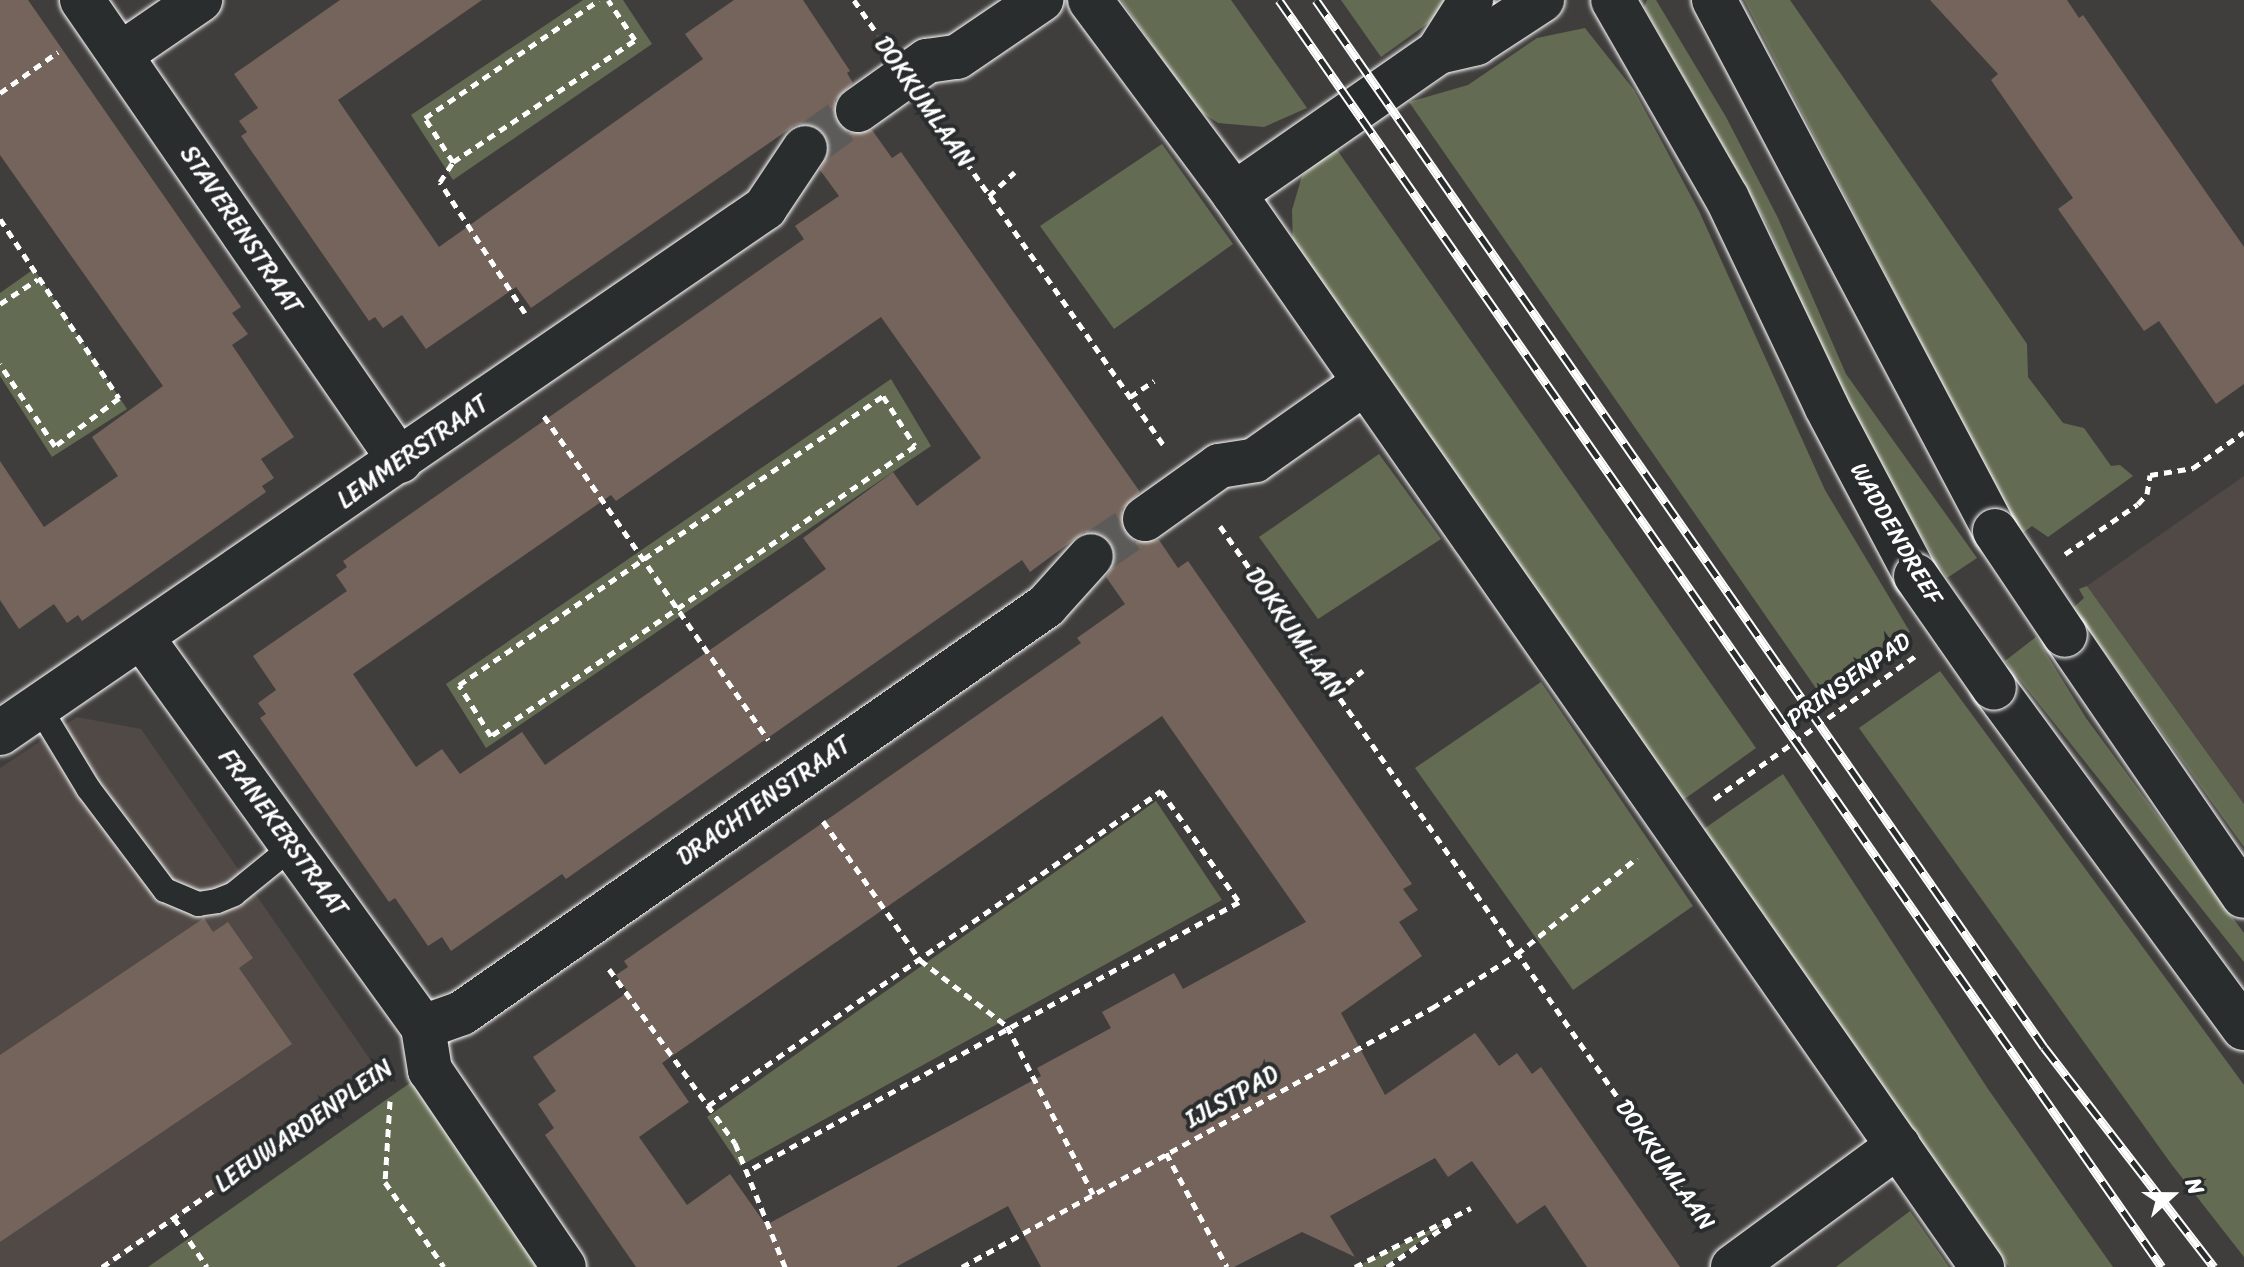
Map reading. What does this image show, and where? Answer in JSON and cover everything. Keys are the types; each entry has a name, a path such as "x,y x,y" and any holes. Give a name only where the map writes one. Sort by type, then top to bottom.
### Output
{"street":[{"path":"100,26 200,0"},
{"path":"858,110 916,68 957,57 1041,0"},
{"path":"1090,0 1234,194 1982,1267"},
{"path":"1438,52 1471,0"},
{"path":"1234,194 1438,52 1476,43 1542,0"},
{"name":"WADDENDREEF","path":"1613,0 1727,198 1826,406 1916,576 1994,688 2244,1028"},
{"path":"1714,0 1995,531 2244,896"},
{"name":"STAVERENSTRAAT","path":"100,26 400,461"},
{"name":"LEMMERSTRAAT","path":"0,733 143,639 765,208 805,148"},
{"path":"1145,519 1205,475 1255,460 1364,383"},
{"name":"DRACHTENSTRAAT","path":"423,1027 462,1013 1046,606 1091,556"},
{"name":"FRANEKERSTRAAT","path":"143,639 423,1027"},
{"name":"LEEUWARDENPLEIN","path":"423,1027 430,1070 564,1267"},
{"path":"1734,1266 1898,1146"}],"lane":[{"path":"39,707 88,788 165,890 198,904 217,901 234,894 293,846"}],"path":[{"path":"453,162 425,118 599,0"},
{"path":"551,355 440,182 453,162 635,40 608,0"},
{"name":"DOKKUMLAAN","path":"854,0 916,68 989,196 1130,397 1205,475 1336,693 1734,1266"},
{"path":"0,93 100,26"},
{"path":"989,196 1015,172"},
{"path":"0,219 119,398 55,446 0,364"},
{"path":"0,304 38,279"},
{"path":"1130,397 1154,381"},
{"path":"883,396 915,446 491,736 459,685 883,396"},
{"path":"2060,557 2138,504 2147,494 2150,475 2193,468 2244,432"},
{"name":"PRINSENPAD","path":"1517,954 1676,827 1922,651"},
{"path":"1336,693 1363,670"},
{"path":"708,1106 1161,791 1239,902 746,1172"},
{"path":"580,929 735,1143 785,1267"},
{"name":"IJLSTPAD","path":"962,1267 1432,1008 1517,954"},
{"name":"LEEUWARDENPLEIN","path":"102,1267 393,1068 423,1027"},
{"path":"391,1097 385,1182 444,1267"},
{"path":"1166,1153 1227,1267"},
{"path":"1355,1267 1471,1208 1387,1267"},
{"path":"174,1218 207,1267"}],"shaded area":[{"path":"2244,476 2244,804 2087,586"},
{"path":"77,717 141,729 383,1078 108,1267 0,1267 0,768"}],"green space":[{"path":"583,0 623,0 652,44 453,180 411,115"},
{"path":"1121,0 1231,0 1307,108 1264,127 1218,123 1197,109"},
{"path":"1341,0 1451,0 1445,11 1381,57"},
{"path":"1647,0 1656,0 1726,117 1778,218 1846,374 1977,558 1947,578 1889,485 1835,383 1768,226 1644,7"},
{"path":"1744,0 1790,0 2027,344 2028,377 2063,423 2084,428 2111,466 2120,465 2133,476 2048,537 2032,526 2020,535"},
{"path":"1585,28 1634,90 1699,211 1825,490 1910,632 1822,697 1409,102 1468,85 1537,38"},
{"path":"1162,144 1233,244 1114,329 1040,226"},
{"path":"1335,147 1756,748 1686,798 1673,801 1293,246 1292,210 1302,176"},
{"path":"34,269 127,409 52,457 0,376 0,293"},
{"path":"891,379 931,446 486,748 446,684"},
{"path":"1379,454 1441,539 1318,619 1259,537"},
{"path":"2087,586 2244,804 2244,847 2073,608 2084,598 2079,589"},
{"path":"2036,637 2086,718 2244,933 2244,962 2005,661"},
{"path":"1940,671 2244,1085 2244,1257 2172,1165 1859,728"},
{"path":"1541,682 1693,906 1573,990 1415,768"},
{"path":"1783,774 1988,1089 2113,1267 2009,1267 1698,833"},
{"path":"1156,801 1222,900 740,1166 707,1117"},
{"path":"420,1076 553,1267 148,1267"},
{"path":"1910,1211 1949,1267 1836,1267"},
{"path":"1457,1216 1383,1267 1356,1267"}],"building":[{"path":"0,0 28,0 241,307 232,313 248,334 232,345 294,437 261,459 274,478 262,486 266,492 82,621 78,615 67,623 54,604 19,629 0,600 0,461 44,527 118,476 92,437 163,386 0,155"},
{"path":"340,0 482,0 338,100 439,247 703,59 685,34 734,0 803,0 850,71 847,73 853,83 835,100 837,124 848,133 872,130 892,158 901,152 1140,492 1122,509 1124,533 1135,542 1159,540 1178,568 1188,561 1412,884 1403,889 1418,910 1399,922 1422,956 1341,1013 1385,1095 1475,1033 1499,1066 1517,1053 1532,1074 1541,1067 1680,1267 1587,1267 1545,1205 1517,1224 1472,1161 1448,1177 1435,1158 1330,1216 1355,1257 1302,1232 1234,1267 1041,1267 1008,1206 896,1267 636,1267 545,1135 554,1128 538,1104 556,1091 533,1057 628,992 616,975 628,967 624,961 1081,643 1077,638 1125,604 1106,577 1115,562 1115,549 1107,537 1084,532 1030,572 1022,560 566,879 562,874 451,951 442,937 428,946 395,898 389,902 260,718 266,714 258,703 276,690 253,656 347,591 336,575 347,567 343,561 804,239 795,226 839,196 820,170 830,150 827,136 807,123 795,125 531,308 516,287 426,349 402,315 383,328 375,317 369,321 241,136 247,132 239,121 258,108 234,74","holes":["881,317 981,458 917,506 893,472 803,538 826,569 545,765 522,732 460,774 442,749 416,767 353,674 611,495 616,501","1162,716 1306,922 1183,989 1174,973 1102,1012 1111,1028 1037,1068 1041,1076 766,1225 730,1174 687,1205 639,1137 689,1102 662,1063"]},
{"path":"1930,0 2067,0 2079,18 2083,15 2244,247 2244,384 2216,404 2159,321 2144,331 2058,209 2073,198 1991,80 1998,74"},
{"path":"204,918 213,932 228,922 253,958 239,968 292,1044 0,1242 0,1055"}],"tunnel":[{"path":"805,148 858,110"},
{"path":"1091,556 1145,519"}],"railway":[{"path":"1279,0 2162,1267"},
{"path":"1316,0 2044,1047 2214,1267"}]}
